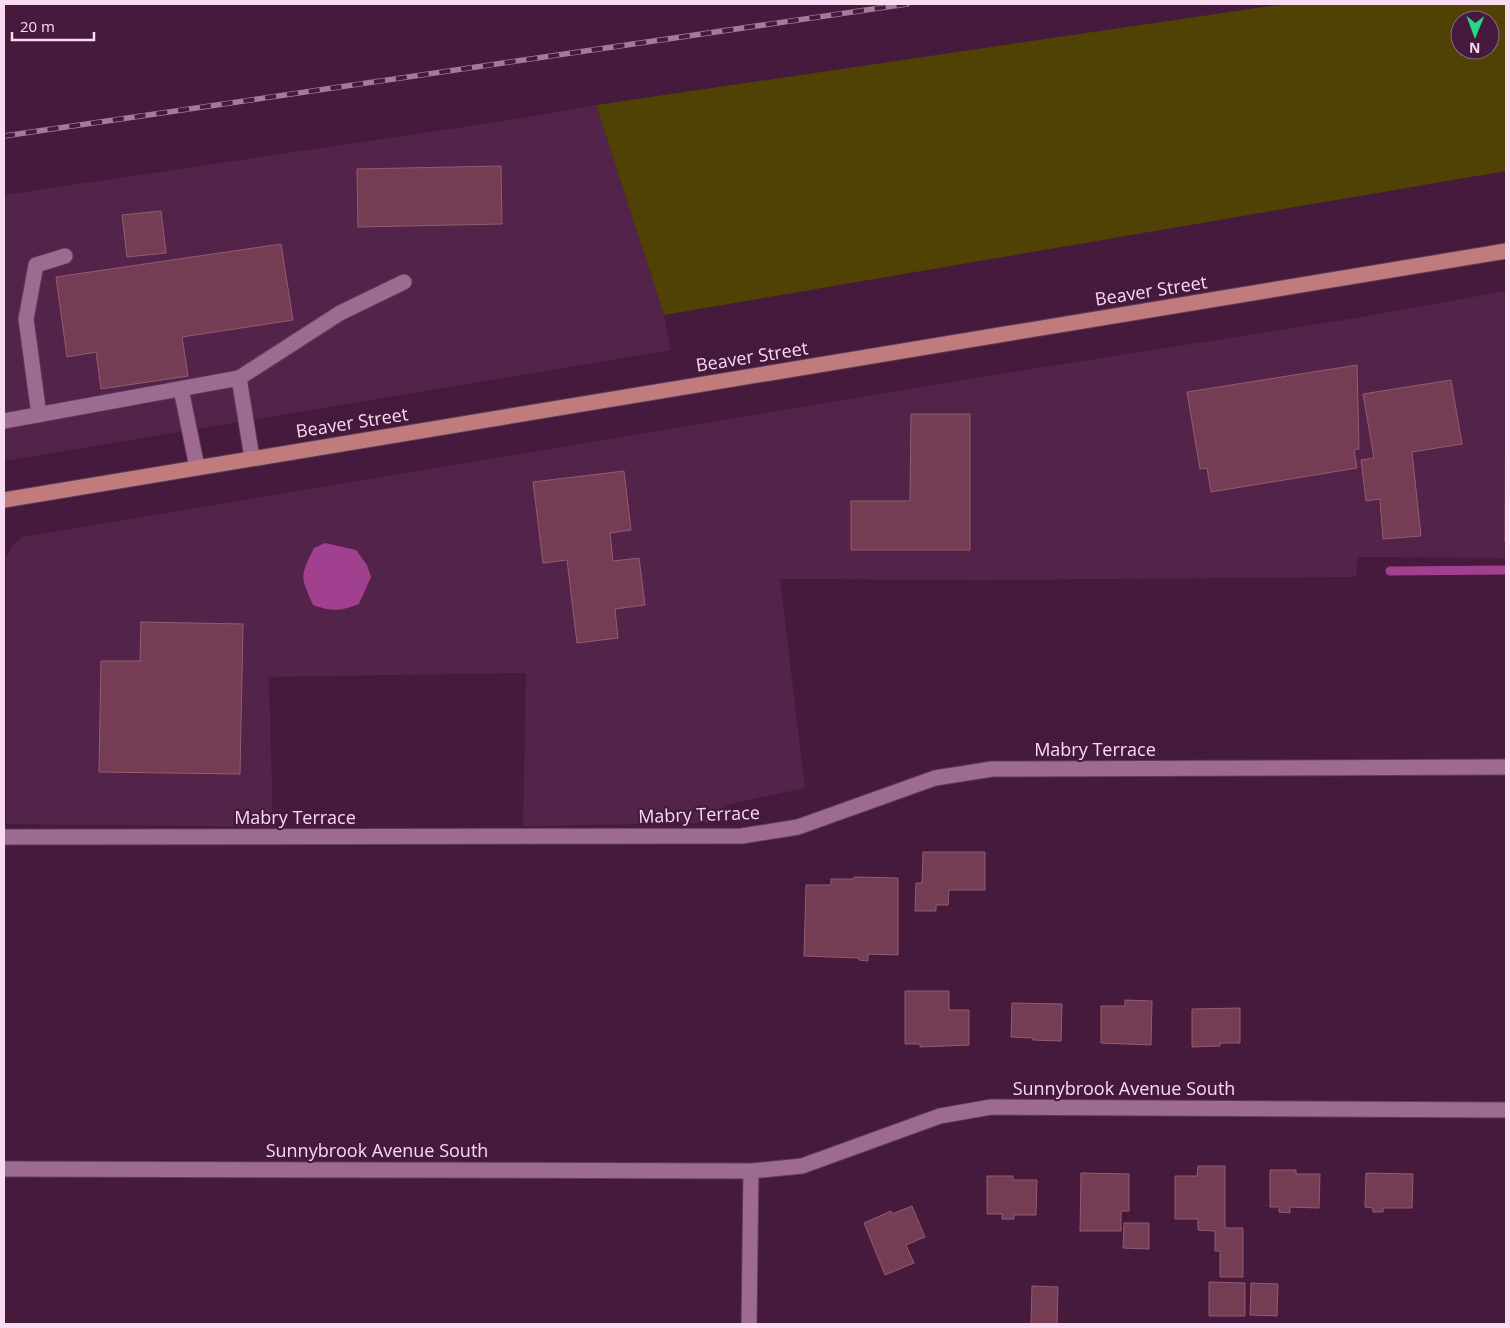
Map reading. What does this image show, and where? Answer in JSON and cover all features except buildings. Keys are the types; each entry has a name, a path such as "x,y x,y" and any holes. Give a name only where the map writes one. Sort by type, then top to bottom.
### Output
{"main road":[{"name":"Beaver Street","path":"4,500 1506,251"}],"street":[{"path":"39,414 26,319 36,265 65,256"},
{"path":"4,421 239,378 340,313 404,282"},
{"path":"239,378 252,458"},
{"path":"181,388 197,467"},
{"name":"Mabry Terrace","path":"4,837 742,836 798,827 935,778 992,769 1506,767"},
{"name":"Sunnybrook Avenue South","path":"4,1169 751,1171 802,1166 940,1116 991,1107 1506,1110"},
{"path":"749,1324 751,1171"}],"shaded area":[{"path":"1284,4 1506,4 1506,171 664,315 596,105"},
{"path":"596,105 664,315 671,350 4,461 4,195 517,119"},
{"path":"1506,291 1506,558 1358,557 1356,577 983,580 780,579 805,788 726,805 708,823 523,826 526,673 269,677 273,827 6,824 6,559 12,545 22,537 987,376 1356,318"},
{"path":"325,543 356,550 367,565 371,577 359,604 336,610 313,605 303,576 314,548"}],"waterway":[{"path":"1390,571 1506,570"}],"railway":[{"path":"4,136 907,4"}]}
